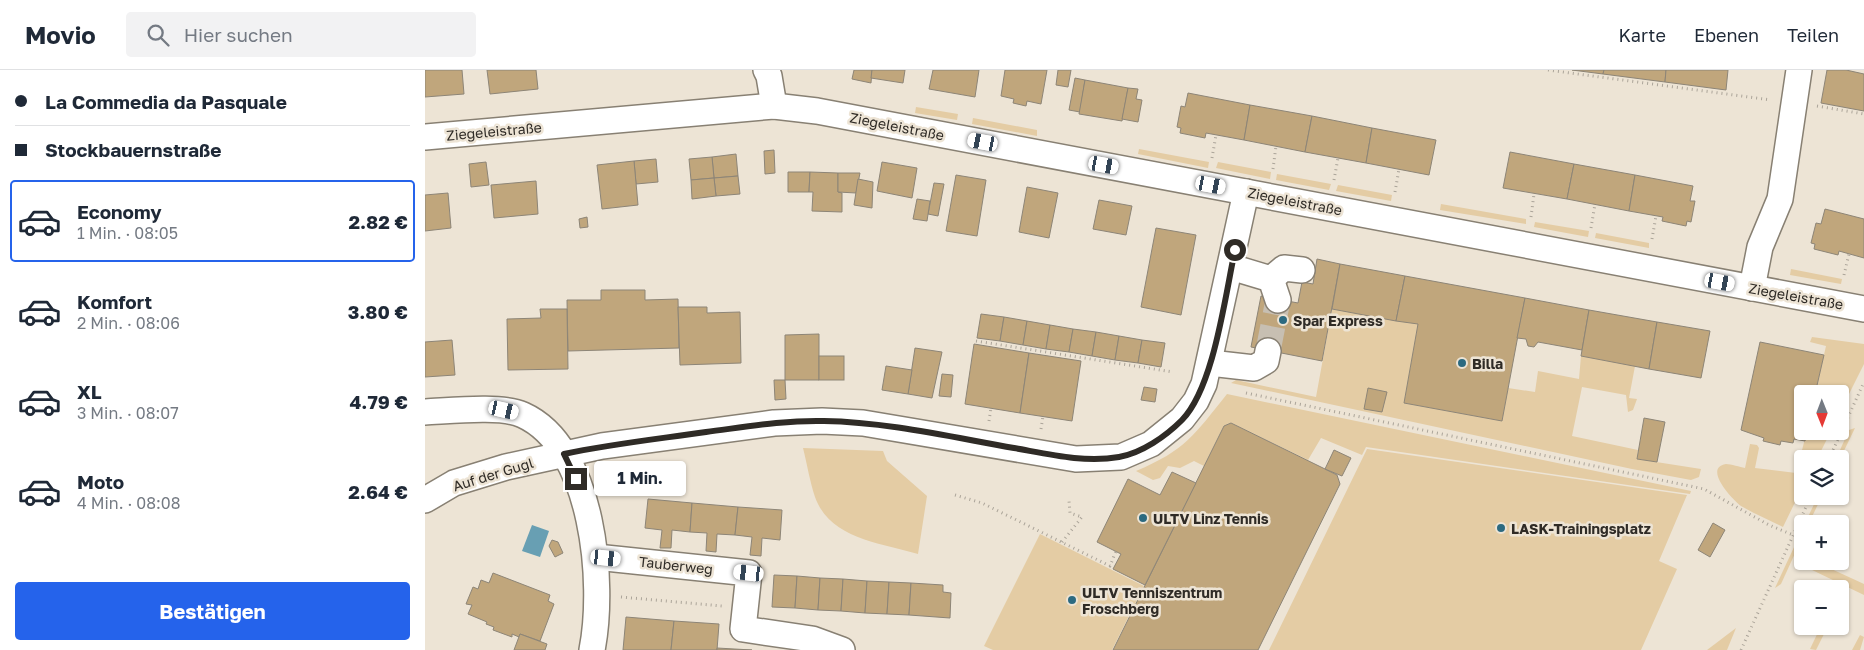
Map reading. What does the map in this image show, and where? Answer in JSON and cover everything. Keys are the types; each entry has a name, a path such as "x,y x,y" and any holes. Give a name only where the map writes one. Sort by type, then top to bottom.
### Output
{"street":[{"path":"766,70 769,76 774,106"},
{"path":"1751,288 1759,247 1780,199 1799,70"},
{"name":"Ziegeleistraße","path":"425,137 774,106 817,111 1864,309"},
{"name":"Auf der Gugl","path":"425,500 454,484 506,467 564,454 602,446 774,423 822,421 863,423 1076,459 1121,456 1151,444 1182,419 1196,401 1204,384 1210,363 1246,192"},
{"path":"1231,268 1275,289 1284,268 1302,270"},
{"path":"1210,363 1254,368 1266,361 1268,351"},
{"path":"425,412 504,410 523,414 550,436 564,454 582,492 596,556 597,595 592,650"},
{"name":"Tauberweg","path":"596,556 749,573 743,630 812,639 842,650"}],"path":[{"path":"1548,70 1571,71 1769,100"},
{"path":"1815,106 1852,110 1864,114"},
{"path":"1212,158 1216,135"},
{"path":"1273,169 1277,146"},
{"path":"1334,180 1338,158"},
{"path":"1395,192 1399,170"},
{"path":"1531,217 1534,194"},
{"path":"1591,228 1595,204"},
{"path":"1652,239 1656,216"},
{"path":"1844,275 1849,254"},
{"path":"976,341 1173,372"},
{"path":"1833,450 1864,382"},
{"path":"1244,393 1704,489 1769,525 1793,535"},
{"path":"988,424 991,408"},
{"path":"1041,432 1043,416"},
{"path":"955,495 982,503 1110,566 1117,551"},
{"path":"1061,542 1082,517 1070,513 1069,501"},
{"path":"1741,650 1807,505"},
{"path":"617,596 745,608"}],"shaded area":[{"path":"916,107 958,114 957,120 915,113"},
{"path":"973,118 1037,130 1037,136 972,124"},
{"path":"1139,149 1209,162 1208,168 1138,154"},
{"path":"1218,162 1271,172 1270,179 1216,168"},
{"path":"1277,174 1331,184 1329,190 1276,180"},
{"path":"1338,185 1392,195 1391,201 1336,191"},
{"path":"1441,204 1526,219 1526,224 1440,210"},
{"path":"1535,222 1589,231 1588,237 1534,227"},
{"path":"1596,233 1649,243 1649,248 1595,238"},
{"path":"1791,269 1842,279 1841,284 1790,275"},
{"path":"1332,309 1418,324 1404,403 1502,421 1508,388 1535,392 1538,371 1579,379 1581,356 1635,366 1629,398 1637,399 1633,410 1628,412 1626,395 1582,387 1572,436 1638,450 1637,459 1701,469 1699,477 1691,480 1632,469 1231,383 1236,380 1316,397"},
{"path":"1812,337 1864,344 1864,364 1849,394 1849,385 1817,385 1826,346 1810,342"},
{"path":"1227,394 1691,491 1690,494 1366,447 1362,455 1321,438 1308,460 1231,423 1224,426 1204,466 1194,461 1180,468 1168,466 1160,478 1153,480 1136,471 1167,456 1188,440"},
{"path":"1855,428 1844,450 1840,450 1845,440 1849,440 1849,430"},
{"path":"1805,440 1826,440 1822,450 1802,450"},
{"path":"1750,444 1757,445 1759,448 1755,468 1794,473 1794,504 1783,527 1741,506 1727,492 1718,478 1717,472 1719,467 1726,464 1745,468"},
{"path":"803,448 883,451 887,461 927,496 918,554 858,537 844,531 832,522 822,511 815,497"},
{"name":"LASK-Trainingsplatz","path":"1367,449 1687,495 1659,561 1677,569 1641,650 1269,650"},
{"path":"1814,505 1818,505 1813,515 1809,515"},
{"name":"ULTV Tenniszentrum Froschberg","path":"1040,534 1144,586 1112,650 993,650 984,646"},
{"path":"1794,547 1794,556 1781,584 1775,588"},
{"path":"1812,570 1834,570 1864,584 1864,595 1849,588 1849,580 1833,580"},
{"path":"1736,628 1727,650 1707,650"},
{"path":"1817,635 1824,635 1816,650 1810,649"},
{"path":"1860,635 1864,637 1860,650 1852,650"}],"water":[{"path":"532,525 549,531 540,557 522,551"}],"building":[{"path":"425,70 462,70 464,94 425,97"},
{"path":"487,70 536,70 538,89 490,94"},
{"path":"854,70 872,70 871,83 852,79"},
{"path":"872,70 905,70 903,83 871,78"},
{"path":"933,70 979,70 975,97 929,89"},
{"path":"1005,70 1047,70 1041,104 1027,101 1026,106 1013,103 1014,99 1001,96"},
{"path":"1058,70 1071,70 1068,87 1056,85"},
{"path":"1572,70 1604,70 1603,74"},
{"path":"1604,70 1666,70 1665,82 1603,74"},
{"path":"1666,70 1728,70 1726,90 1665,82"},
{"path":"1827,70 1846,70 1864,74 1864,111 1821,103"},
{"path":"1075,78 1085,80 1080,112 1069,110"},
{"path":"1085,80 1128,88 1122,121 1079,114"},
{"path":"1128,88 1138,89 1136,99 1142,100 1138,122 1122,119"},
{"path":"1188,93 1250,105 1244,140 1206,133 1205,138 1180,133 1181,128 1177,127 1181,106 1185,107"},
{"path":"1250,105 1312,116 1305,152 1244,140"},
{"path":"1312,116 1372,128 1366,163 1305,152"},
{"path":"1372,128 1436,140 1429,175 1366,163"},
{"path":"774,150 775,173 765,174 764,151"},
{"path":"1510,152 1574,164 1567,199 1503,188"},
{"path":"736,154 738,176 714,178 712,157"},
{"path":"712,157 714,178 691,180 689,159"},
{"path":"656,159 658,182 636,184 634,161"},
{"path":"634,161 638,205 602,209 597,165"},
{"path":"486,162 489,185 471,187 469,164"},
{"path":"882,162 917,168 912,198 877,191"},
{"path":"1574,164 1635,175 1629,211 1567,199"},
{"path":"788,172 810,172 809,192 788,192"},
{"path":"810,172 838,173 838,192 842,193 842,212 812,211 813,192 809,192"},
{"path":"838,173 860,173 856,193 838,192"},
{"path":"956,175 986,180 977,236 946,231"},
{"path":"1635,175 1693,186 1690,201 1695,201 1691,222 1687,221 1686,226 1662,221 1663,217 1629,211"},
{"path":"738,176 740,194 716,196 714,178"},
{"path":"714,178 716,196 692,199 691,180"},
{"path":"858,179 873,182 872,208 854,205"},
{"path":"536,181 538,214 494,218 491,185"},
{"path":"934,183 944,184 938,216 928,214"},
{"path":"1027,187 1058,193 1049,238 1019,232"},
{"path":"448,193 451,228 425,231 425,195"},
{"path":"917,199 930,201 927,221 913,219"},
{"path":"1099,200 1132,206 1126,235 1093,229"},
{"path":"1825,209 1864,219 1864,258 1839,251 1838,255 1814,249 1815,244 1811,243 1816,223 1821,224"},
{"path":"587,217 588,227 580,228 579,219"},
{"path":"1156,228 1196,235 1181,315 1141,307"},
{"path":"1317,259 1340,264 1322,361 1251,347 1261,296 1298,303 1302,282 1313,284"},
{"path":"1340,264 1405,276 1396,321 1332,309"},
{"name":"Billa","path":"1405,276 1525,298 1502,421 1404,403 1418,324 1396,321"},
{"path":"601,290 645,290 645,300 678,299 679,348 568,351 567,300 601,300"},
{"path":"1525,298 1589,310 1582,350 1538,342 1534,347 1528,346 1526,339 1517,338"},
{"path":"678,307 707,307 707,313 740,312 741,363 680,365"},
{"path":"540,309 567,309 568,369 508,370 507,319 541,318"},
{"path":"1589,310 1657,322 1649,369 1581,356"},
{"path":"981,314 1004,317 1000,341 977,338"},
{"path":"1004,317 1027,321 1023,345 1000,341"},
{"path":"1027,321 1050,325 1046,349 1023,345"},
{"path":"1657,322 1710,331 1701,378 1649,369"},
{"path":"1050,325 1073,329 1069,352 1046,349"},
{"path":"1073,329 1096,332 1092,356 1069,352"},
{"path":"1096,332 1119,336 1115,360 1092,356"},
{"path":"819,334 819,380 785,380 785,335"},
{"path":"1119,336 1142,340 1138,363 1115,360"},
{"path":"452,340 455,375 425,377 425,342"},
{"path":"1142,340 1165,343 1161,367 1138,363"},
{"path":"1760,342 1824,355 1817,385 1794,385 1793,443 1781,441 1780,445 1763,441 1764,438 1741,430"},
{"path":"974,344 1029,353 1020,413 965,404"},
{"path":"915,348 942,352 932,398 908,394"},
{"path":"1029,353 1081,361 1072,421 1020,413"},
{"path":"819,356 844,356 844,380 819,380"},
{"path":"886,366 912,370 908,394 882,390"},
{"path":"942,374 953,375 951,397 939,396"},
{"path":"774,380 785,380 786,399 775,400"},
{"path":"1144,387 1157,389 1155,402 1141,400"},
{"path":"1368,388 1387,392 1382,412 1364,409"},
{"path":"1644,418 1665,422 1657,462 1637,459"},
{"path":"1231,423 1337,475 1340,484 1258,650 1113,650 1224,426"},
{"path":"1334,450 1351,458 1342,476 1325,469"},
{"name":"ULTV Linz Tennis","path":"1172,472 1196,483 1145,585 1113,569 1121,554 1097,542 1128,479 1160,495"},
{"path":"648,499 692,503 690,532 672,530 671,548 660,548 662,530 645,528"},
{"path":"692,503 738,507 735,535 717,534 716,552 706,551 707,533 690,532"},
{"path":"738,507 782,510 780,540 762,538 761,556 750,555 752,537 735,535"},
{"path":"1713,523 1725,530 1710,557 1698,550"},
{"path":"552,540 558,542 563,553 555,557 549,546"},
{"path":"493,573 550,595 548,601 554,604 540,641 520,634 519,637 512,634 512,637 493,630 494,627 486,624 487,622 468,614 472,605 466,604 473,587 478,589 481,580 489,583"},
{"path":"774,575 797,576 795,608 772,607"},
{"path":"797,576 820,578 818,610 795,608"},
{"path":"820,578 843,579 841,611 818,610"},
{"path":"843,579 867,581 865,613 841,611"},
{"path":"867,581 889,582 887,614 865,613"},
{"path":"889,582 911,583 909,615 887,614"},
{"path":"911,583 943,585 943,592 951,593 950,618 909,615"},
{"path":"626,617 674,621 671,650 623,650"},
{"path":"674,621 719,624 717,650 671,650"},
{"path":"520,634 547,644 545,650 514,650"},
{"path":"717,648 752,650 717,650"}],"tunnel":[{"path":"1268,351 1278,300"}],"place":[{"name":"Spar Express","path":"1283,320"},
{"name":"Billa","path":"1462,363"},
{"name":"ULTV Linz Tennis","path":"1143,518"},
{"name":"LASK-Trainingsplatz","path":"1501,528"},
{"name":"ULTV Tenniszentrum Froschberg","path":"1072,600"}],"route":[{"path":"576,479 564,454 602,446 774,423 822,421 863,423 1076,459 1101,459 1121,456 1136,451 1151,444 1167,432 1182,419 1196,401 1204,384 1210,363 1235,250"}]}
